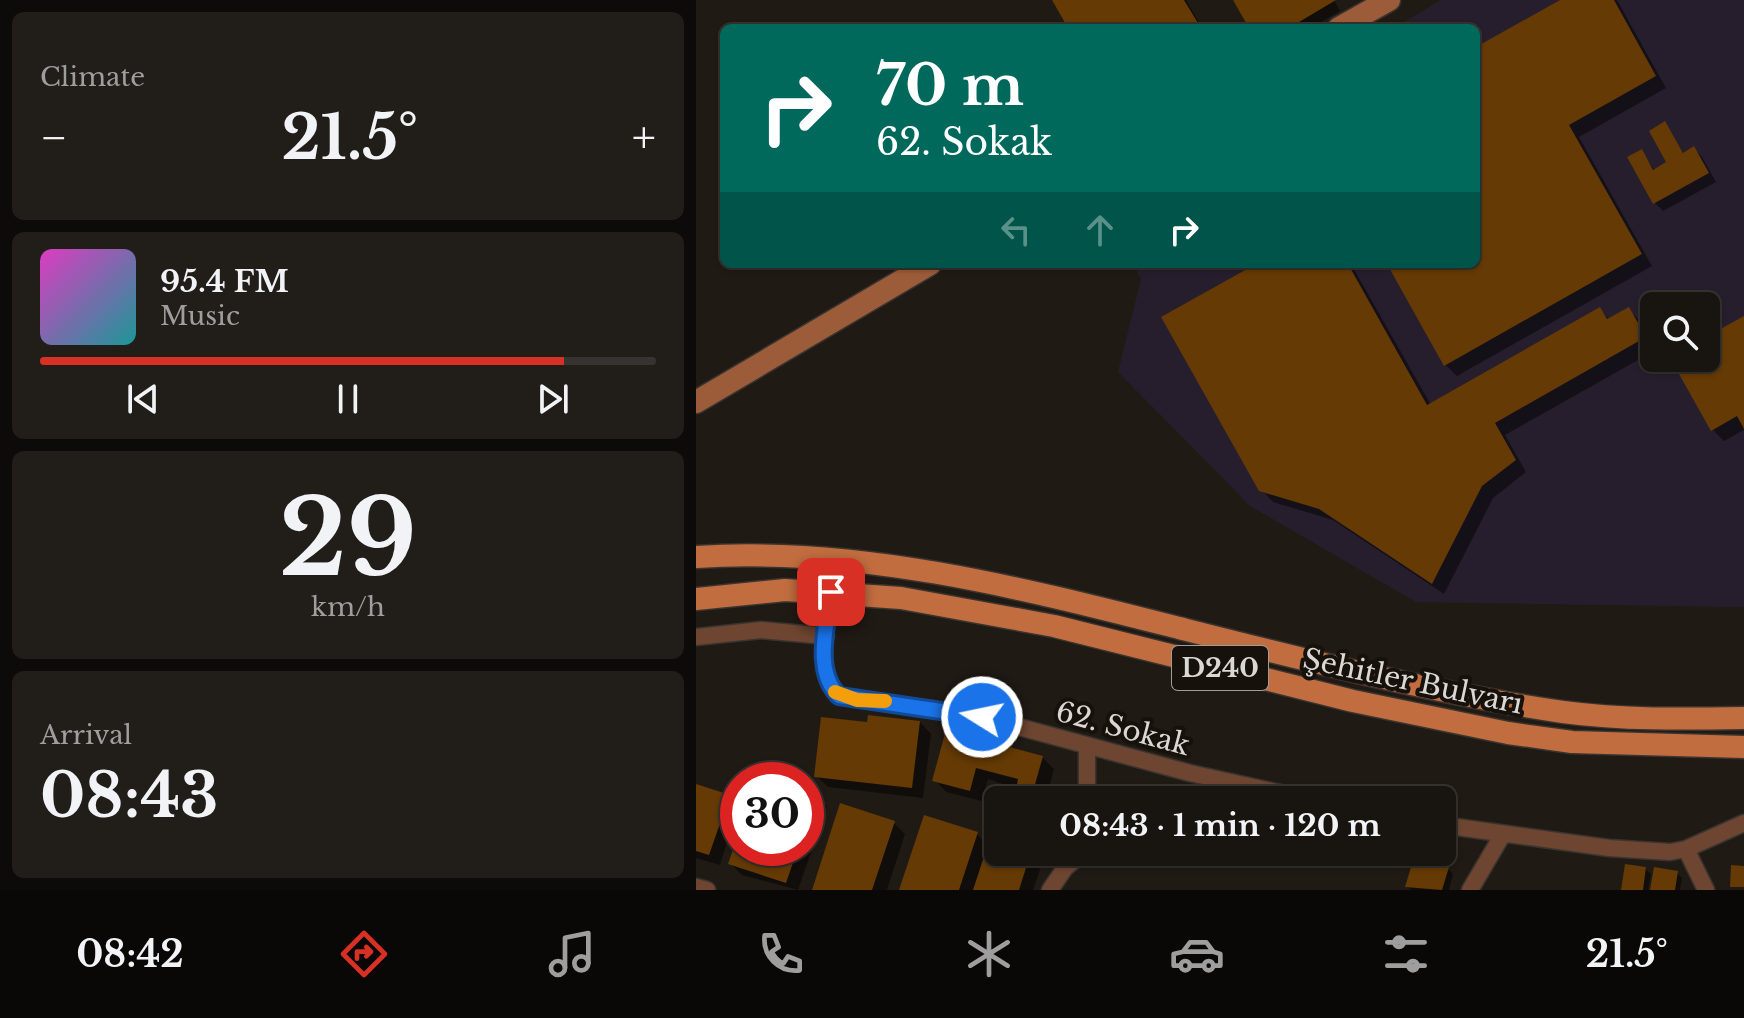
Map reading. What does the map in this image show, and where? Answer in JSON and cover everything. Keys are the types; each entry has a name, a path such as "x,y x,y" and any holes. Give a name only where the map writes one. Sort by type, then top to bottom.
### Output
{"main road":[{"path":"1346,24 1389,0"},
{"path":"696,402 923,268"},
{"name":"Şehitler Bulvarı","path":"696,557 783,555 961,578 1057,597 1372,673 1565,712 1682,719 1744,718"},
{"name":"Şehitler Bulvarı","path":"696,599 741,592 831,592 901,598 1054,626 1353,701 1508,733 1572,742 1744,747"}],"street":[{"name":"62. Sokak","path":"831,592 826,636 827,684 839,696 982,717 1087,747 1253,786"},
{"path":"696,637 761,630 826,636"},
{"path":"1087,747 1087,786"},
{"path":"1456,827 1646,852 1686,849 1744,823"},
{"path":"1470,890 1503,834"},
{"path":"1686,849 1706,890"},
{"path":"1050,890 1067,866"},
{"path":"696,887 707,890"}],"shaded area":[{"path":"1441,0 1744,0 1744,607 1416,602 1250,506 1118,372 1141,279 1135,268 1480,268 1480,24 1401,24"}],"building":[{"path":"1052,0 1184,0 1199,24 1066,24"},
{"path":"1233,0 1336,0 1296,24 1247,24"},
{"path":"1560,0 1614,0 1656,76 1569,125 1642,254 1444,366 1389,268 1480,268 1480,45"},
{"path":"1665,121 1683,153 1694,146 1709,173 1653,204 1627,157 1642,149 1653,170 1666,162 1649,131"},
{"path":"1249,268 1350,268 1427,405 1600,307 1607,319 1629,307 1640,326 1640,340 1495,423 1516,460 1482,486 1432,584 1319,509 1259,491 1161,317"},
{"path":"1744,316 1744,429 1737,416 1711,431 1678,372 1720,372 1720,329"},
{"path":"868,715 920,721 912,788 824,778 824,762 816,762 821,717 867,722"},
{"path":"946,730 1043,756 1035,786 1017,784 1018,779 976,768 970,791 932,781"},
{"path":"696,784 720,792 720,824 709,855 696,851"},
{"path":"840,803 895,821 872,890 812,890 820,866 824,866 824,853"},
{"path":"924,815 978,832 959,890 899,890"},
{"path":"984,856 984,866 1027,866 1019,890 973,890"},
{"path":"1625,864 1646,867 1643,890 1621,890"},
{"path":"1731,865 1744,866 1744,887 1730,887"},
{"path":"734,866 792,866 786,883"},
{"path":"1411,866 1449,867 1442,890 1405,887"},
{"path":"1654,867 1678,871 1675,890 1650,890"}],"slow traffic":[{"path":"835,692 857,700 885,701"}],"route":[{"path":"831,592 824,665 827,684 839,696 982,717"}]}
